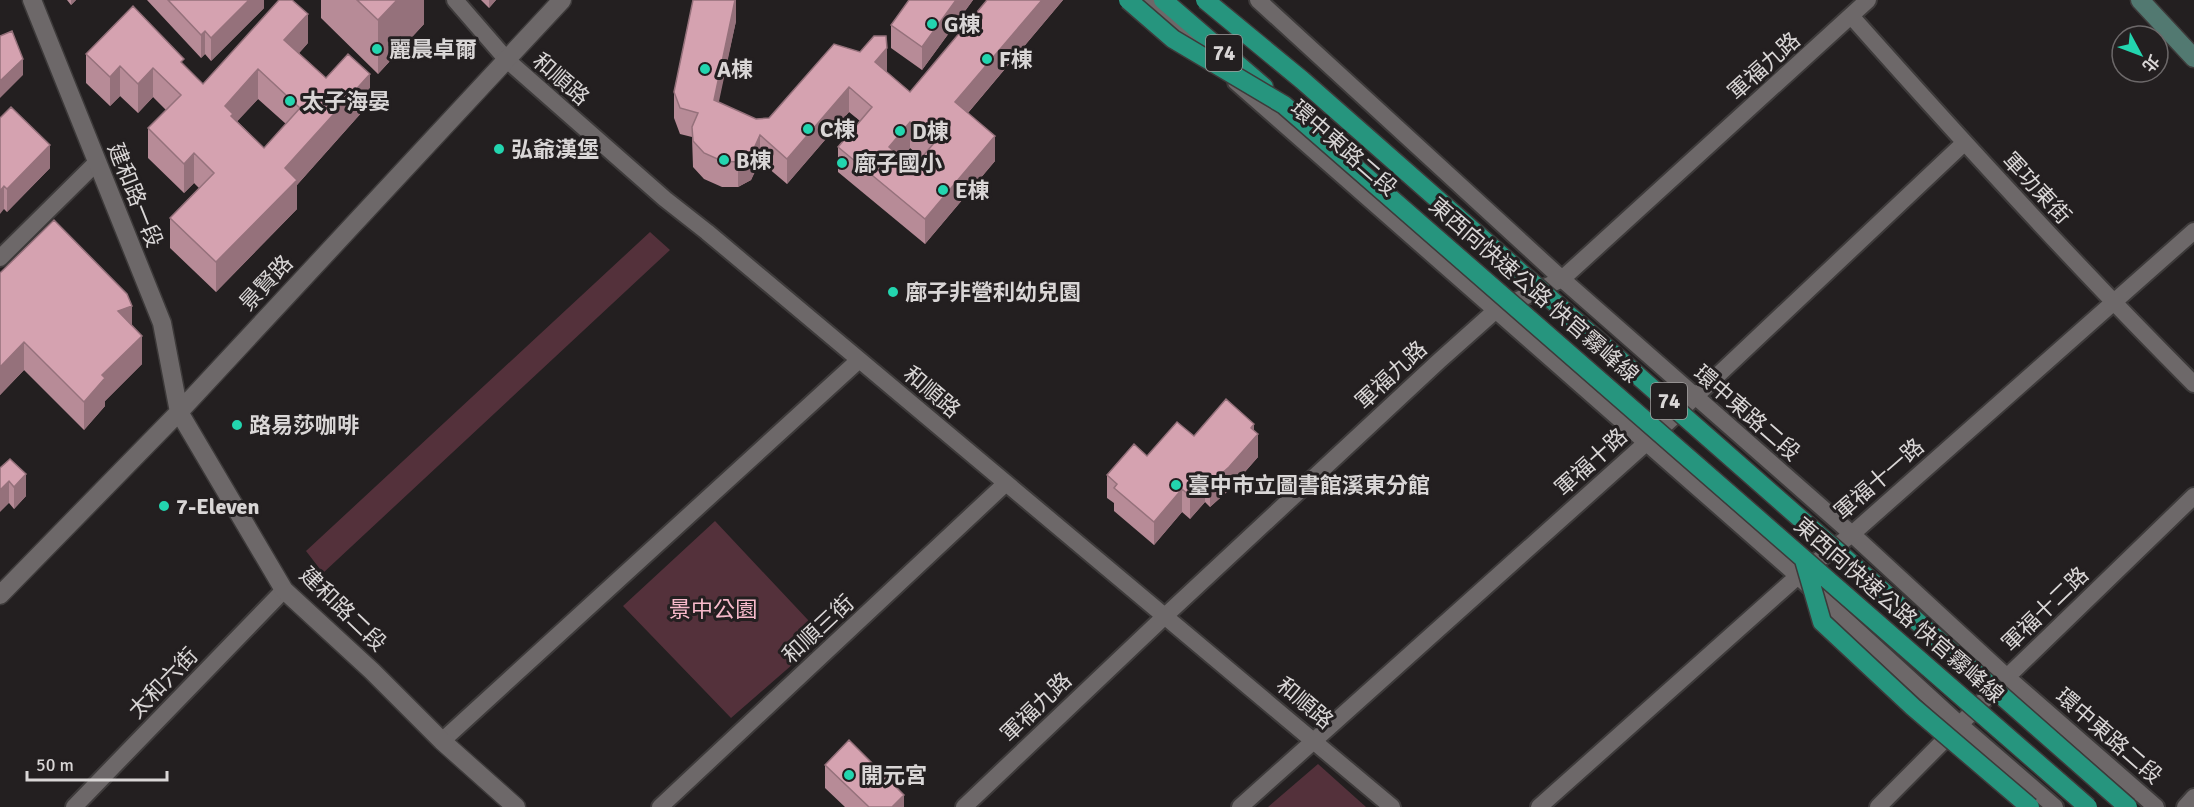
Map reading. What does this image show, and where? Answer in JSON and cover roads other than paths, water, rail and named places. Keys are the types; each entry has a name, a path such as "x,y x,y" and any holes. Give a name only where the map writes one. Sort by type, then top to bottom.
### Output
{"highway":[{"path":"1128,0 1173,39 1284,105"},
{"name":"東西向快速公路 快官霧峰線","path":"1163,0 1647,419 1801,568 2088,807"},
{"name":"東西向快速公路 快官霧峰線","path":"1213,4 2128,807"},
{"path":"1801,568 1822,622 1913,707 2030,807"}],"main road":[{"path":"2140,0 2194,58"}],"street":[{"name":"建和路一段","path":"32,0 162,323 178,412"},
{"name":"和順路","path":"455,0 507,60 665,200 1392,807"},
{"name":"景賢路","path":"0,595 178,412 562,0"},
{"name":"環中東路二段","path":"1143,0 1646,443 1801,568 1961,724 2055,807"},
{"name":"環中東路二段","path":"1258,0 1562,279 1852,534 2007,677 2156,807"},
{"name":"軍福九路","path":"964,807 1165,616 1496,311 1562,279 1868,0"},
{"name":"軍功東街","path":"1852,17 2113,303 2194,384"},
{"name":"軍福十路","path":"1240,807 1695,398 1964,142"},
{"path":"0,258 96,163"},
{"name":"軍福十一路","path":"1539,807 1801,568 1852,534 2194,231"},
{"path":"442,741 859,360"},
{"name":"建和路二段","path":"178,412 284,590 372,671 442,741 516,807"},
{"name":"和順三街","path":"660,807 1006,483"},
{"name":"軍福十二路","path":"1878,807 2007,677 2194,496"},
{"name":"太和六街","path":"74,807 284,590"},
{"path":"2186,807 2194,798"}],"place":[{"name":"G棟","path":"932,24"},
{"name":"麗晨卓爾","path":"377,49"},
{"name":"F棟","path":"987,59"},
{"name":"A棟","path":"705,69"},
{"name":"太子海晏","path":"290,101"},
{"name":"C棟","path":"808,129"},
{"name":"D棟","path":"900,131"},
{"name":"弘爺漢堡","path":"499,149"},
{"name":"B棟","path":"724,160"},
{"name":"廍子國小","path":"842,163"},
{"name":"E棟","path":"943,190"},
{"name":"廍子非營利幼兒園","path":"893,292"},
{"name":"路易莎咖啡","path":"237,425"},
{"name":"臺中市立圖書館溪東分館","path":"1176,485"},
{"name":"7-Eleven","path":"164,506"},
{"name":"開元宮","path":"849,775"}],"park label":[{"name":"景中公園","path":"713,609"}]}
